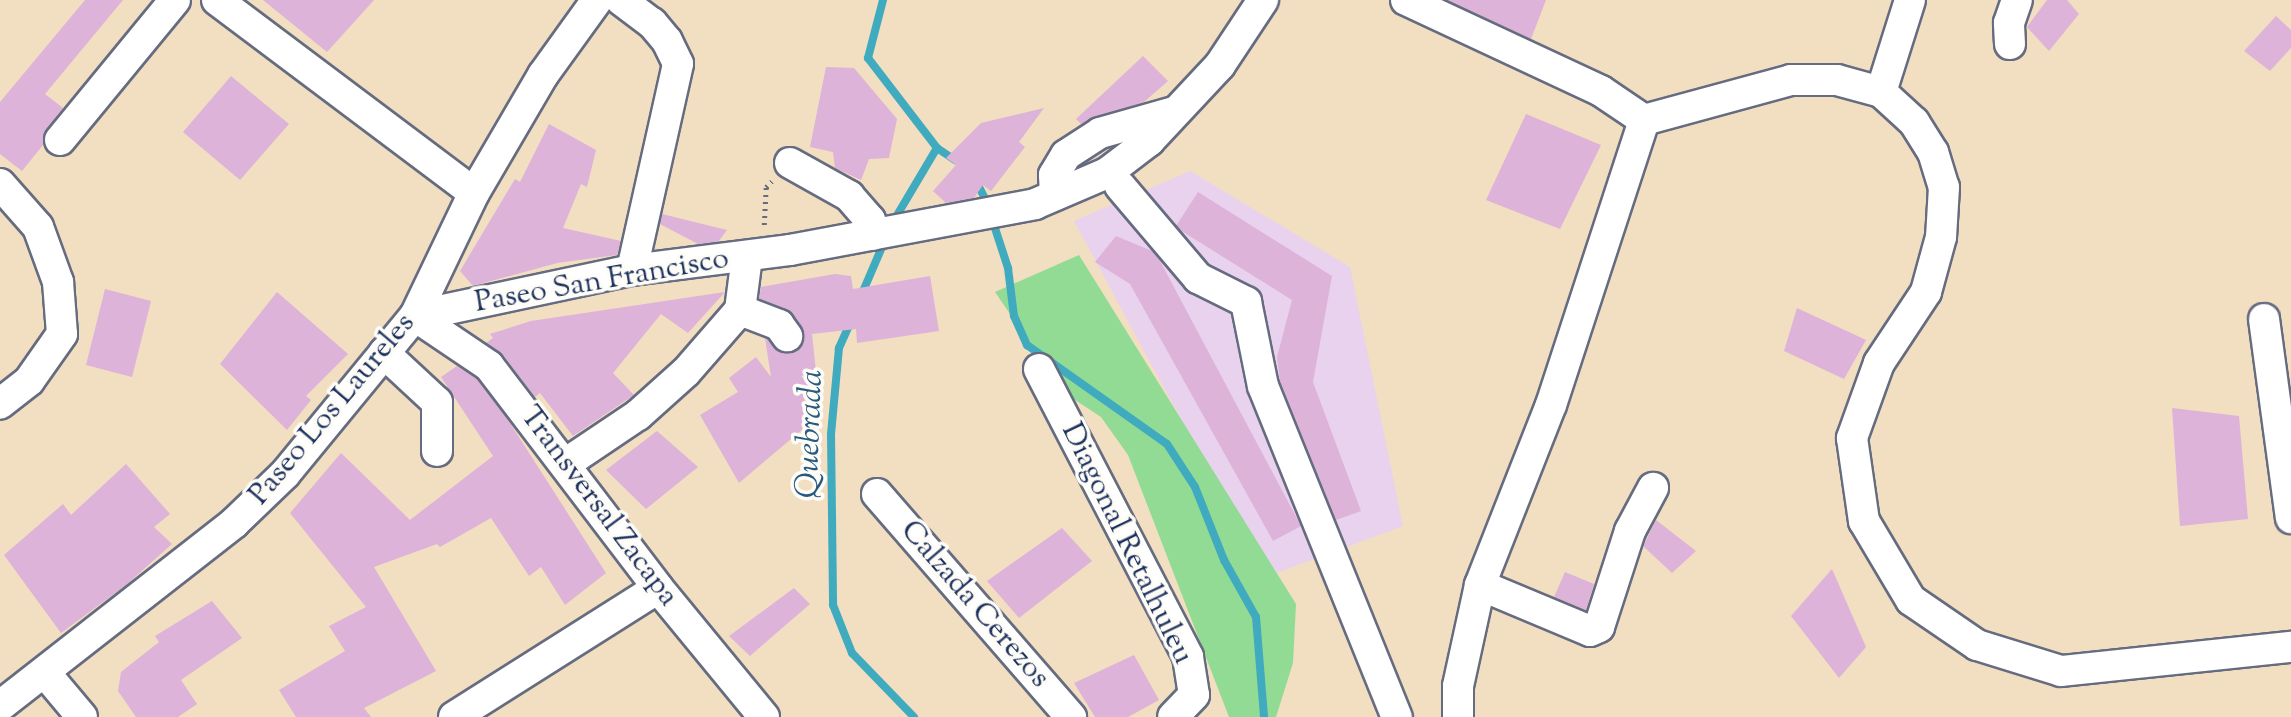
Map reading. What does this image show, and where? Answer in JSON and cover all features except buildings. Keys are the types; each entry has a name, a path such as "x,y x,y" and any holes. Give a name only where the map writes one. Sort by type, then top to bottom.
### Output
{"street":[{"path":"60,140 175,0"},
{"name":"Paseo Los Laureles","path":"0,706 46,674 234,523 285,474 415,316 474,193 542,75 597,0"},
{"path":"621,0 667,41 677,64 632,270"},
{"name":"Paseo San Francisco","path":"415,316 632,270 874,240 976,237 1043,207 1107,173 1181,109 1220,65 1263,0"},
{"name":"Paseo San Francisco","path":"1043,207 1120,186 1165,149 1229,83 1285,0"},
{"path":"1406,0 1441,8 1601,91 1644,120 1791,79 1837,80 1881,92 1914,122 1933,152 1944,187 1941,237 1926,292 1879,363 1852,438 1864,521 1911,600 1977,645 2061,671 2291,647"},
{"path":"1881,92 1910,0"},
{"path":"2010,44 2009,23 2017,0"},
{"path":"237,6 474,193"},
{"path":"1458,717 1458,685 1480,585 1551,405 1644,120"},
{"path":"790,163 849,196 870,220 874,240"},
{"path":"0,184 38,227 58,282 62,334 29,381 0,404"},
{"path":"1120,186 1198,278 1246,302 1263,386 1397,717"},
{"path":"565,464 648,406 686,372 740,310 747,257"},
{"path":"740,310 779,325 787,336"},
{"name":"Transversal Zacapa","path":"415,316 489,366 657,588 764,717"},
{"path":"2264,319 2289,515"},
{"path":"384,353 437,402 437,451"},
{"name":"Diagonal Retalhuleu","path":"1039,369 1188,657 1194,695 1173,717"},
{"path":"1480,585 1590,631 1599,626 1630,531 1653,488"},
{"name":"Calzada Cerezos","path":"877,494 1071,717"},
{"path":"455,717 657,588"},
{"path":"46,674 82,717"}],"shaded area":[{"path":"1190,171 1350,267 1403,526 1266,577 1074,221"}],"green space":[{"path":"1079,255 1296,604 1293,663 1276,717 1229,717 1128,455 1101,417 1063,392 995,292"}],"waterway":[{"path":"883,0 868,58 937,148 955,160"},
{"name":"Quebrada","path":"893,222 937,148"},
{"path":"976,181 989,207"},
{"path":"992,219 1008,268 1014,316 1027,345 1167,444 1195,487 1224,560 1256,617 1264,717"},
{"name":"Quebrada","path":"861,296 885,240"},
{"name":"Quebrada","path":"851,321 839,348 831,434 833,605 852,653 914,717"}]}
